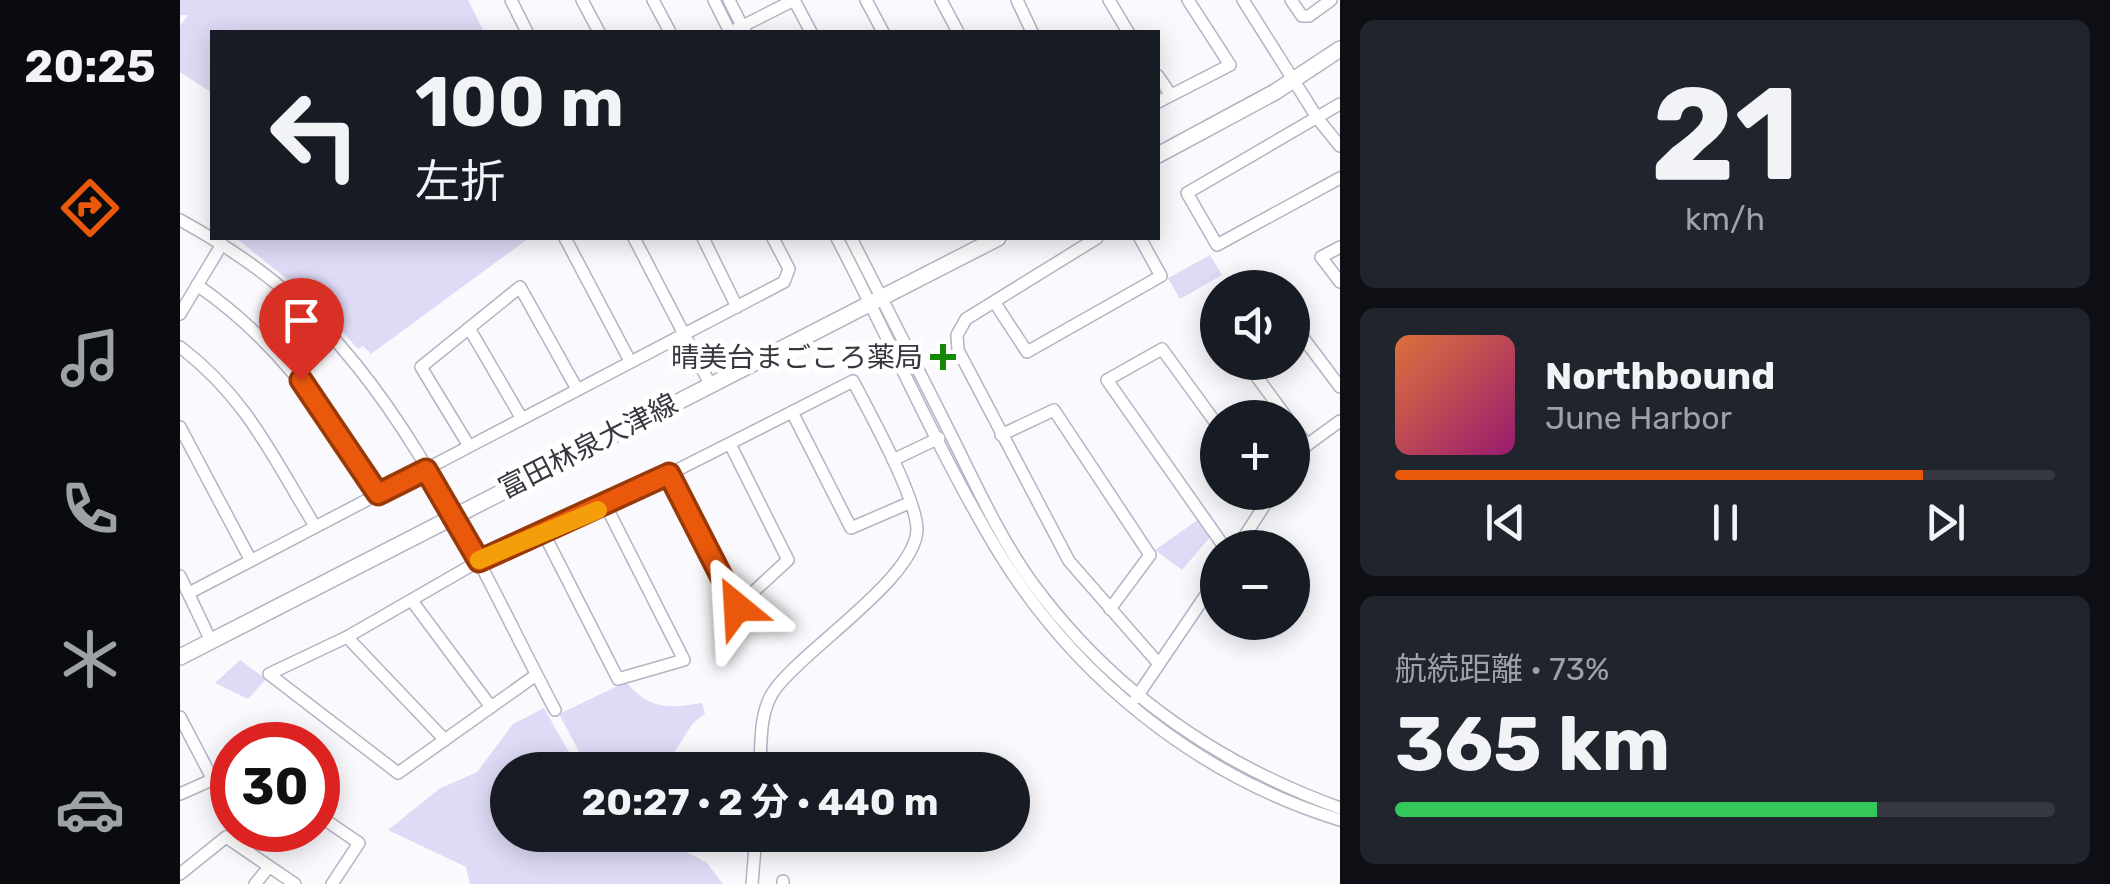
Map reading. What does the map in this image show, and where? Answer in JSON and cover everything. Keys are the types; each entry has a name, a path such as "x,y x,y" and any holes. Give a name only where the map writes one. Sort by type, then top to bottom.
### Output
{"main road":[{"path":"1160,154 1294,80 1340,49"},
{"name":"富田林泉大津線","path":"180,657 994,240"}],"street":[{"path":"510,0 526,30"},
{"path":"582,0 598,30"},
{"path":"653,0 669,30"},
{"path":"714,0 736,30"},
{"path":"729,0 737,30"},
{"path":"739,30 794,0 809,30"},
{"path":"866,0 882,30"},
{"path":"941,0 957,30"},
{"path":"1017,0 1031,30"},
{"path":"1109,0 1127,30"},
{"path":"1160,101 1230,64 1188,0"},
{"path":"1243,0 1318,119 1340,146"},
{"path":"1291,0 1302,16 1309,16 1331,0"},
{"path":"1160,79 1171,95"},
{"path":"1340,104 1188,193 1216,245 1340,178"},
{"path":"180,220 210,237"},
{"path":"215,240 266,275 327,331 380,398 479,561 554,710"},
{"path":"566,240 630,361"},
{"path":"635,240 710,384"},
{"path":"705,240 737,307"},
{"path":"188,593 737,307 789,276 774,240"},
{"path":"838,240 876,299 1012,551 1085,647 1134,701 1230,761 1340,808"},
{"path":"852,240 939,438 996,548 1084,664 1221,770 1340,820"},
{"path":"1094,240 966,320 957,335 958,350 1069,561 1159,664"},
{"path":"995,303 1026,352 1161,276 1141,240"},
{"path":"180,314 222,244"},
{"path":"1340,247 1321,257 1340,282"},
{"path":"198,285 267,340 301,380 378,494"},
{"path":"470,446 420,367 520,287 577,389"},
{"path":"470,328 522,419"},
{"path":"180,347 210,369 238,400 314,526"},
{"path":"1310,347 1340,387"},
{"path":"1200,401 1162,349 1107,380 1212,530"},
{"path":"536,675 398,773 270,674 348,637 479,561 606,506 853,382 893,460 917,532 906,563 774,690 763,722 761,752"},
{"path":"1001,435 1054,410 1150,554 1110,609"},
{"path":"792,412 851,528 909,503"},
{"path":"1310,442 1340,421"},
{"path":"180,427 250,559"},
{"path":"893,460 939,438"},
{"path":"669,474 737,607 788,560 730,444"},
{"path":"544,534 618,680 684,660 606,506"},
{"path":"180,576 211,641"},
{"path":"412,600 491,707"},
{"path":"1134,701 1200,603"},
{"path":"348,637 445,740"},
{"path":"180,716 210,774"},
{"path":"180,794 210,779"},
{"path":"332,884 359,843 340,830"},
{"path":"180,874 226,838 295,884"},
{"path":"752,884 755,852"},
{"path":"255,884 269,867"}],"shaded area":[{"path":"180,0 468,0 483,30 210,30 210,92 180,72 180,26 188,15 180,15"},
{"path":"238,240 526,240 371,354 363,346 358,349 315,302"},
{"path":"1210,255 1219,270 1200,270 1200,288 1180,299 1168,278"},
{"path":"1199,519 1207,530 1200,530 1200,549 1182,570 1155,550"},
{"path":"240,660 266,679 248,699 215,683"},
{"path":"626,682 651,702 669,706 702,703 705,714 693,723 674,752 579,752 559,714"},
{"path":"544,708 569,752 492,752 513,724"},
{"path":"490,755 490,852 687,852 707,863 723,884 470,884 466,867 388,830 439,789 477,772"}],"slow traffic":[{"path":"479,560 598,510"}],"place":[{"name":"晴美台まごころ薬局","path":"943,357"}],"route":[{"path":"301,380 378,494 426,470 479,561 669,474 737,607"}]}
